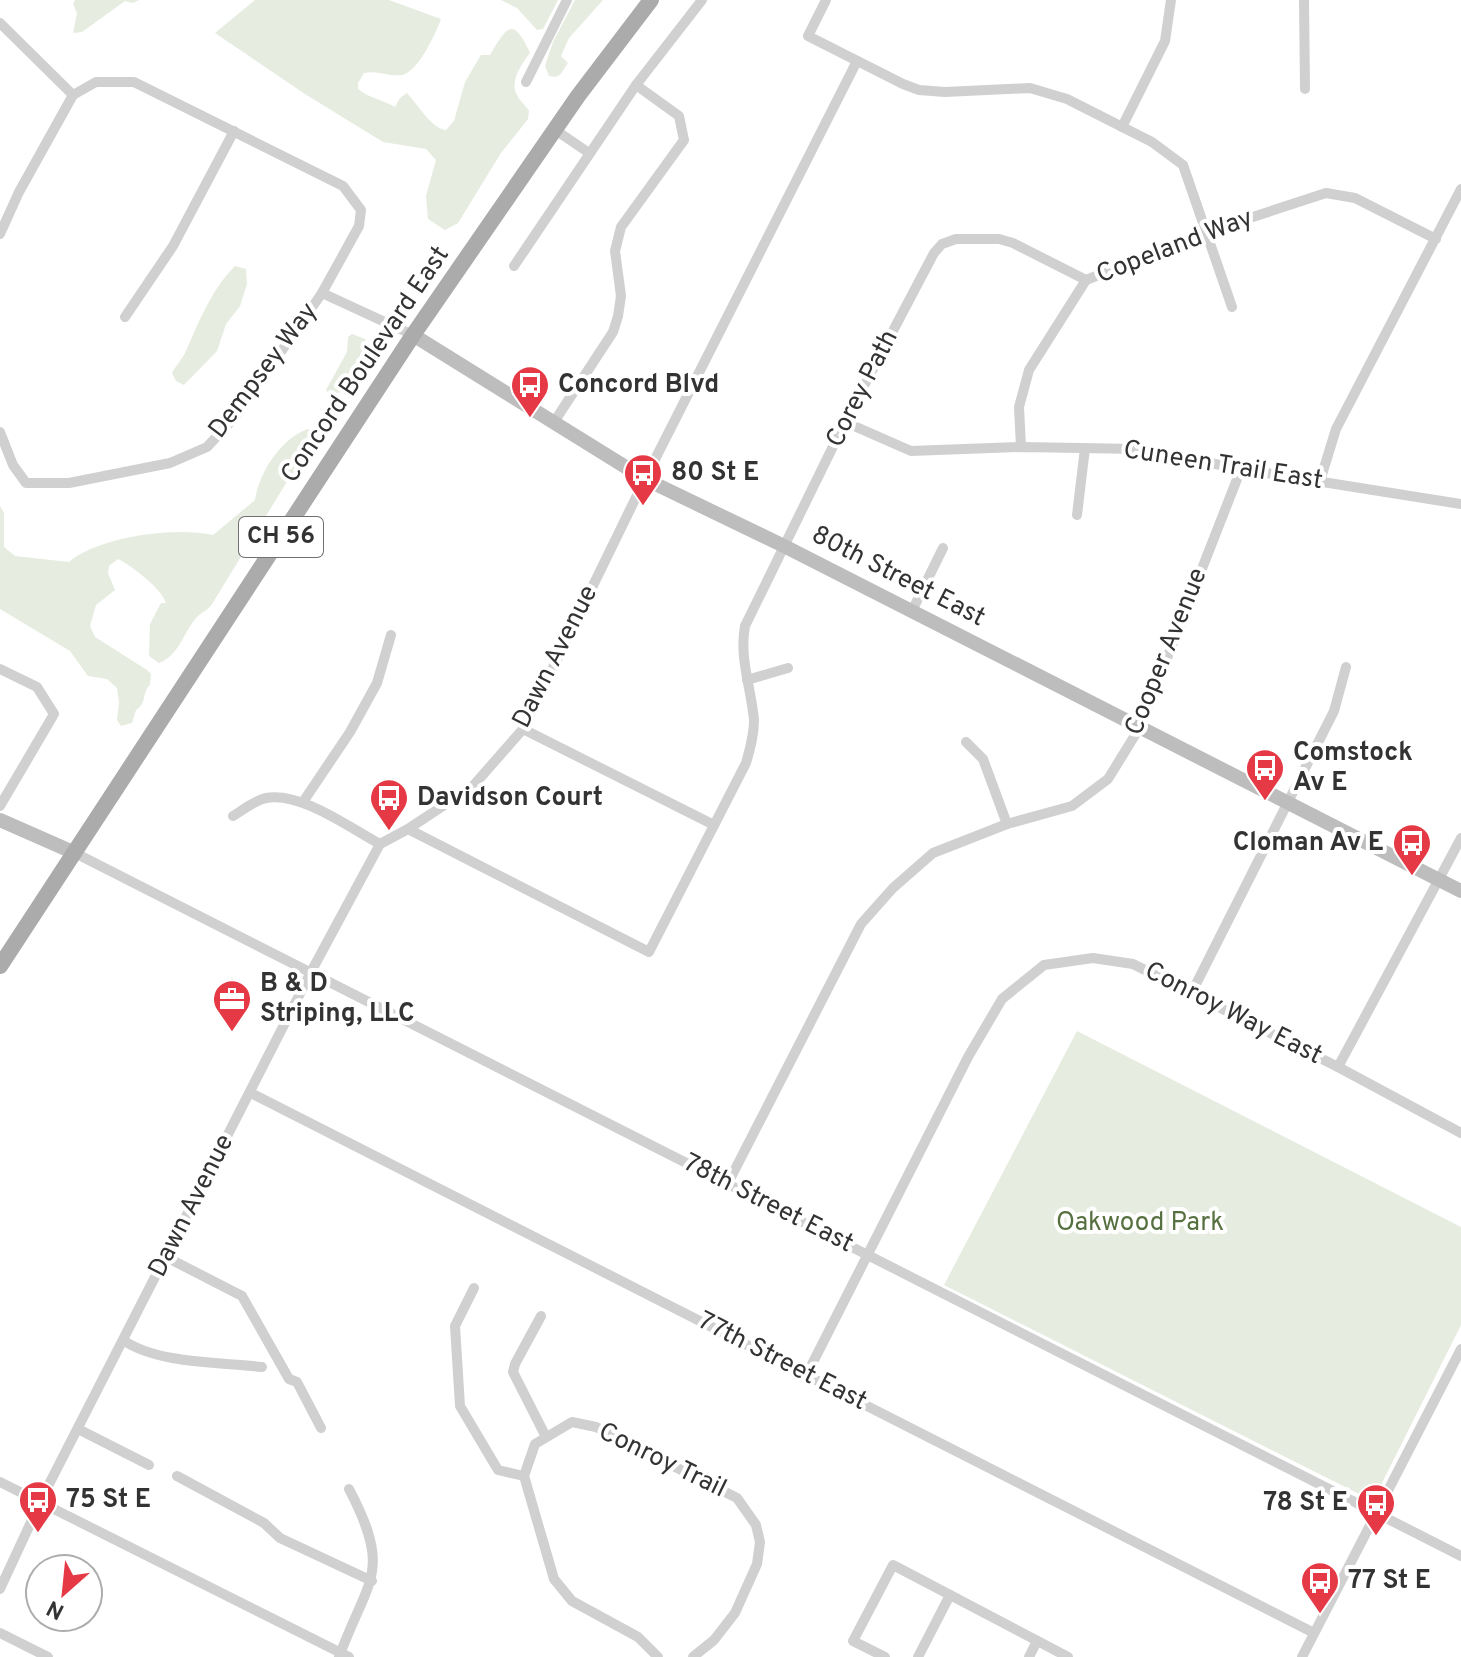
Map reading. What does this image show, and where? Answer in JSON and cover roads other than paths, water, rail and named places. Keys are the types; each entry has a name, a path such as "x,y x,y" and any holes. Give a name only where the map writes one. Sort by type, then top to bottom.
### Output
{"main road":[{"name":"Concord Boulevard East","path":"0,966 413,335 554,129 651,0"}],"street":[{"path":"526,82 567,0"},
{"path":"514,266 636,85 702,0"},
{"path":"826,0 808,36 919,90 945,92 1030,88 1067,99 1152,142 1183,165 1232,307"},
{"path":"1122,127 1165,41 1171,0"},
{"path":"1304,0 1305,89"},
{"path":"0,23 73,95"},
{"name":"Dawn Avenue","path":"0,1589 40,1502 311,972 380,844 473,786 523,729 645,479 857,61"},
{"path":"0,234 19,192 73,95 96,82 134,82 343,186 361,210 359,226 322,293"},
{"path":"554,422 613,332 621,296 615,251 621,227 684,140 679,116 636,85"},
{"path":"554,129 589,153"},
{"path":"125,317 173,246 234,131"},
{"path":"1320,481 1336,429 1461,189"},
{"name":"Copeland Way","path":"1021,447 1019,407 1029,370 1086,280 1207,232 1326,193 1355,198 1436,239"},
{"name":"Corey Path","path":"408,829 649,952 746,763 753,740 754,720 741,645 745,626 845,422 934,253 942,244 956,239 999,239 1086,280"},
{"name":"80th Street East","path":"322,293 413,335 645,479 784,546 1461,891"},
{"name":"Dempsey Way","path":"0,432 13,465 26,483 69,483 170,463 207,447 236,416 322,293"},
{"name":"Cuneen Trail East","path":"845,422 911,451 1021,447 1139,449 1241,469 1461,504"},
{"path":"1077,515 1085,448"},
{"name":"Cooper Avenue","path":"728,1183 861,924 893,888 933,853 1007,824 1072,806 1108,779 1140,727 1241,469"},
{"path":"912,611 943,548"},
{"path":"303,802 350,732 377,683 391,635"},
{"path":"1192,992 1334,711 1346,667"},
{"path":"747,680 788,668"},
{"path":"0,669 37,687 54,714 1,801"},
{"path":"523,729 714,825"},
{"path":"966,742 983,759 1007,824"},
{"path":"233,816 263,798 282,797 303,802 380,844"},
{"path":"0,820 75,853"},
{"path":"1338,1067 1461,838"},
{"name":"78th Street East","path":"75,853 1461,1556"},
{"name":"Conroy Way East","path":"807,1374 968,1057 1002,999 1044,965 1093,958 1133,964 1461,1133"},
{"name":"77th Street East","path":"251,1093 1314,1633"},
{"path":"166,1257 242,1296 289,1379 297,1382 321,1428"},
{"path":"474,1288 455,1326 460,1406 498,1470 524,1476"},
{"path":"541,1316 513,1372 546,1437 535,1444 524,1476 554,1579 572,1601 638,1637 658,1657"},
{"path":"123,1340 137,1350 262,1367"},
{"path":"1302,1657 1461,1349"},
{"name":"Conroy Trail","path":"546,1437 572,1422 596,1427 737,1498 756,1525 760,1542 757,1564 735,1613 714,1640 693,1657"},
{"path":"78,1429 149,1465"},
{"path":"177,1476 264,1523 280,1538 372,1581"},
{"path":"0,1482 343,1655 372,1581 372,1538 349,1489"},
{"path":"885,1657 853,1641 893,1565 1068,1657"},
{"path":"918,1657 950,1595"},
{"path":"0,1633 48,1657"},
{"path":"1029,1657 1037,1641"}],"place":[{"name":"Concord Blvd","path":"530,419"},
{"name":"80 St E","path":"643,507"},
{"name":"Comstock Av E","path":"1265,802"},
{"name":"Davidson Court","path":"389,832"},
{"name":"Cloman Av E","path":"1412,877"},
{"name":"B & D Striping, LLC","path":"232,1033"},
{"name":"75 St E","path":"38,1534"},
{"name":"78 St E","path":"1376,1537"},
{"name":"77 St E","path":"1320,1615"}],"park label":[{"name":"Oakwood Park","path":"1140,1223"}]}
